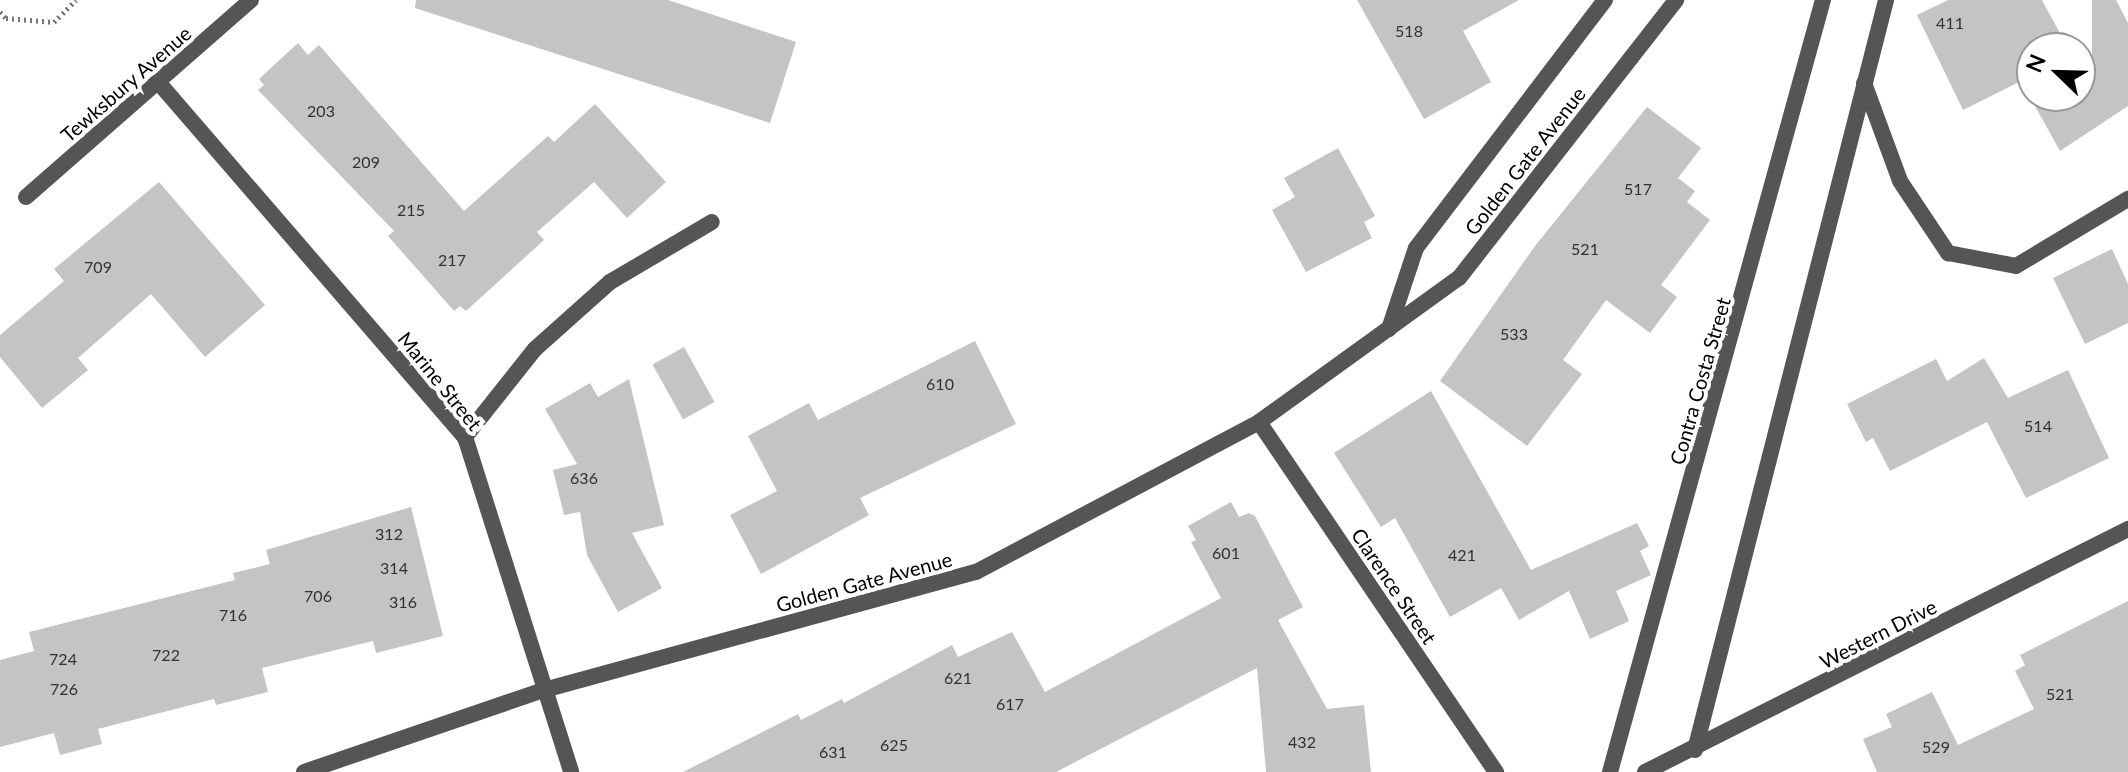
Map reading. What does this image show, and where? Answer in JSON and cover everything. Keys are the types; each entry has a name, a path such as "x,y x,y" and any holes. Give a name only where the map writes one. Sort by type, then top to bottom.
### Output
{"street":[{"name":"Tewksbury Avenue","path":"26,197 251,0"},
{"name":"Golden Gate Avenue","path":"1389,329 1416,248 1605,0"},
{"name":"Golden Gate Avenue","path":"304,772 544,690 976,572 1259,422 1459,278 1676,0"},
{"name":"Contra Costa Street","path":"1610,772 1770,210 1823,0"},
{"path":"1695,750 1886,0"},
{"name":"Marine Street","path":"159,83 465,437 571,772"},
{"path":"1864,83 1900,181 1948,253 2016,266 2128,199"},
{"path":"465,437 535,349 610,282 712,222"},
{"name":"Clarence Street","path":"1259,422 1496,772"},
{"name":"Western Drive","path":"1645,772 1695,750 2128,529"}],"path":[{"path":"0,12 6,18 54,22 76,0"}],"building":[{"path":"416,0 668,0 796,42 770,123 415,8"},
{"path":"1357,0 1519,0 1463,31 1491,82 1424,119"},
{"path":"1948,0 2042,0 2059,32 2016,32 2016,84 1963,110 1917,15"},
{"path":"2092,0 2116,0 2128,23 2128,106 2060,151 2038,112 2096,112 2096,32 2092,32"},
{"path":"298,43 308,55 319,45 464,211 548,136 554,142 595,104 666,182 627,218 594,182 537,232 544,240 466,311 460,306 454,311 388,236 394,231 258,90 264,85 259,79"},
{"path":"1647,107 1701,148 1678,178 1695,191 1687,202 1710,220 1661,285 1677,297 1650,333 1606,300 1563,360 1582,374 1527,446 1440,381 1535,246"},
{"path":"1338,148 1375,216 1364,222 1372,238 1306,272 1272,210 1295,197 1284,178"},
{"path":"159,182 265,305 205,357 151,294 78,358 88,370 42,408 0,357 0,335 64,281 54,269"},
{"path":"2112,249 2128,284 2128,323 2085,344 2053,278"},
{"path":"975,341 1016,424 860,498 869,515 761,574 730,515 777,491 748,436 809,403 818,420"},
{"path":"684,347 715,402 683,420 653,364"},
{"path":"1984,358 2008,398 2068,370 2109,458 2026,498 1987,422 1890,471 1873,438 1866,442 1847,404 1936,359 1947,381"},
{"path":"629,379 664,525 632,533 662,588 618,612 587,555 580,512 564,515 553,470 577,464 545,409 590,383 598,397"},
{"path":"1431,391 1531,570 1637,523 1649,546 1640,551 1651,575 1616,591 1629,621 1590,639 1569,591 1519,620 1501,588 1450,617 1395,518 1381,527 1334,453"},
{"path":"1231,502 1239,517 1249,513 1255,516 1303,607 1278,620 1327,709 1364,705 1371,772 1266,772 1257,668 1056,772 683,772 798,714 801,720 842,699 844,703 952,645 958,657 1012,632 1045,692 1221,598 1191,542 1196,540 1188,526"},
{"path":"411,507 443,636 376,653 373,641 262,668 268,692 216,705 214,699 98,729 102,744 60,755 54,733 0,747 0,660 34,651 29,632 235,580 233,573 270,564 266,550"},
{"path":"2128,601 2128,772 1877,772 1863,739 1892,727 1886,714 1932,692 1958,745 2034,709 2015,671 2025,665 2020,655"}]}
